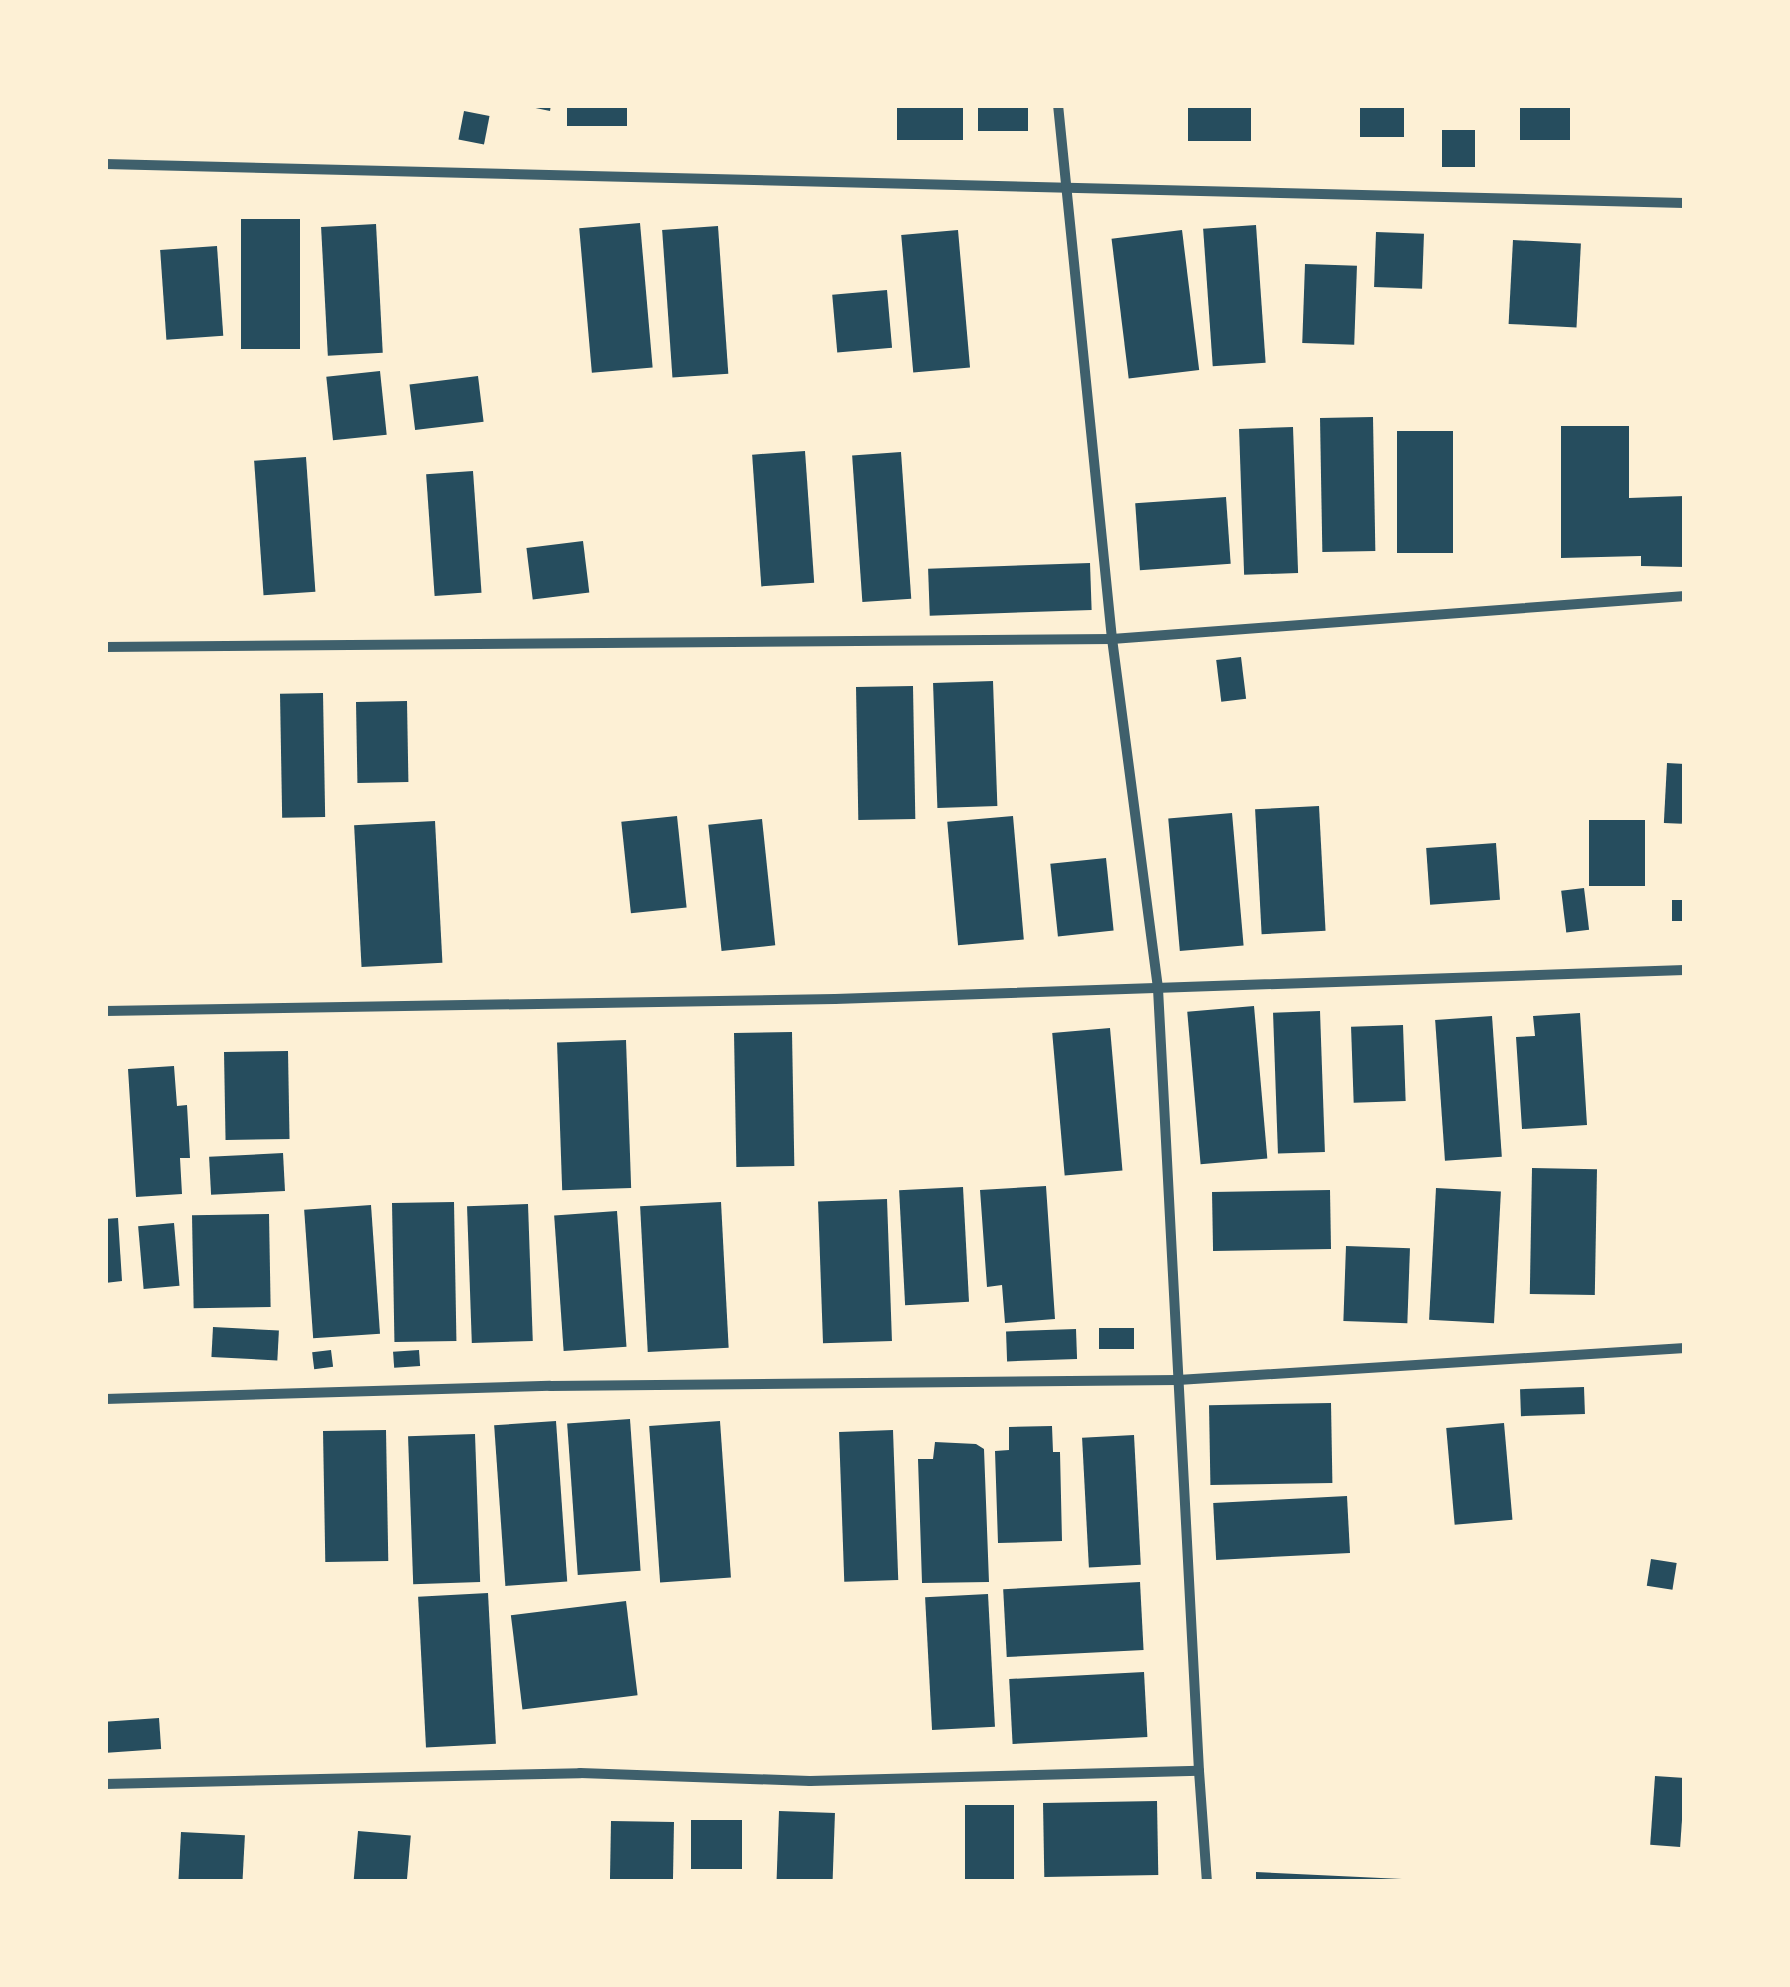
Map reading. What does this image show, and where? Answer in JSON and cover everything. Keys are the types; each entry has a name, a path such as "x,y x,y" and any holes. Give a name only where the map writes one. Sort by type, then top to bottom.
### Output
{"street":[{"path":"1058,105 1112,639 1158,988 1206,1882"},
{"path":"105,164 1685,203"},
{"path":"105,647 1112,639 1685,596"},
{"path":"105,1011 835,1000 1685,970"},
{"path":"105,1399 550,1386 1178,1380 1685,1348"},
{"path":"105,1784 580,1773 810,1781 1199,1771"}],"building":[{"path":"521,105 551,105 550,111"},
{"path":"567,105 627,105 627,126 567,126"},
{"path":"897,105 963,105 963,140 897,140"},
{"path":"978,105 1028,105 1028,131 978,131"},
{"path":"1188,105 1251,105 1251,141 1188,141"},
{"path":"1360,105 1404,105 1404,137 1360,137"},
{"path":"1520,105 1570,105 1570,140 1520,140"},
{"path":"464,111 490,116 484,144 458,139"},
{"path":"1442,130 1475,130 1475,167 1442,167"},
{"path":"241,219 300,219 300,349 241,349"},
{"path":"640,223 653,367 592,373 579,228"},
{"path":"376,224 383,353 328,356 321,227"},
{"path":"1256,225 1266,363 1213,366 1203,229"},
{"path":"718,226 728,374 672,378 662,230"},
{"path":"958,230 970,367 913,372 901,235"},
{"path":"1182,230 1199,370 1129,379 1112,239"},
{"path":"1376,232 1424,234 1422,289 1374,287"},
{"path":"1513,240 1581,244 1577,327 1509,324"},
{"path":"217,246 223,336 166,340 160,250"},
{"path":"1305,264 1357,266 1354,345 1302,343"},
{"path":"887,290 892,348 837,353 832,295"},
{"path":"380,371 387,435 333,440 326,377"},
{"path":"478,376 484,422 415,430 410,384"},
{"path":"1373,417 1375,551 1322,552 1320,418"},
{"path":"1561,426 1629,426 1629,498 1685,496 1685,567 1641,566 1641,556 1561,558"},
{"path":"1293,427 1298,573 1244,575 1239,429"},
{"path":"1397,431 1453,431 1453,553 1397,553"},
{"path":"805,451 814,583 761,586 752,455"},
{"path":"901,452 911,599 862,602 852,455"},
{"path":"306,457 315,592 264,595 254,461"},
{"path":"473,471 482,593 435,596 426,474"},
{"path":"1226,497 1231,564 1140,570 1135,503"},
{"path":"583,541 589,593 533,600 526,548"},
{"path":"1090,563 1092,610 930,616 928,569"},
{"path":"1241,657 1246,699 1221,702 1216,660"},
{"path":"993,681 997,806 937,808 933,683"},
{"path":"913,686 915,819 858,820 856,687"},
{"path":"323,693 325,817 282,818 280,694"},
{"path":"407,701 408,782 357,783 356,702"},
{"path":"1667,763 1685,764 1682,824 1664,823"},
{"path":"1319,806 1326,931 1262,934 1255,809"},
{"path":"1232,813 1244,945 1180,951 1168,819"},
{"path":"677,816 687,907 631,913 621,822"},
{"path":"1013,816 1024,940 958,945 947,822"},
{"path":"762,819 775,945 722,951 708,825"},
{"path":"1589,820 1645,820 1645,886 1589,886"},
{"path":"435,821 442,963 362,967 354,825"},
{"path":"1496,843 1500,900 1430,905 1426,848"},
{"path":"1106,858 1114,931 1058,936 1050,864"},
{"path":"1584,888 1589,930 1566,932 1561,891"},
{"path":"1672,900 1685,900 1685,921 1672,921"},
{"path":"1254,1006 1267,1158 1201,1164 1187,1012"},
{"path":"1320,1011 1325,1152 1278,1154 1273,1013"},
{"path":"1580,1013 1587,1125 1522,1129 1516,1037 1535,1036 1533,1016"},
{"path":"1492,1016 1502,1157 1445,1161 1435,1020"},
{"path":"1403,1025 1406,1101 1354,1103 1351,1027"},
{"path":"1110,1028 1122,1170 1065,1176 1052,1033"},
{"path":"792,1032 794,1166 736,1167 734,1033"},
{"path":"626,1040 631,1188 562,1190 557,1042"},
{"path":"288,1051 290,1139 226,1140 224,1052"},
{"path":"174,1066 177,1106 187,1105 190,1158 180,1158 182,1194 136,1197 128,1069"},
{"path":"283,1153 285,1191 211,1195 209,1157"},
{"path":"1532,1168 1597,1169 1595,1295 1530,1294"},
{"path":"1046,1186 1055,1319 1005,1323 1002,1285 987,1287 980,1190"},
{"path":"963,1187 969,1302 905,1305 899,1190"},
{"path":"1436,1188 1501,1191 1494,1323 1429,1320"},
{"path":"1330,1190 1331,1249 1213,1251 1212,1192"},
{"path":"887,1199 892,1341 823,1343 818,1201"},
{"path":"454,1202 456,1341 394,1342 392,1203"},
{"path":"721,1202 729,1348 648,1352 640,1206"},
{"path":"528,1204 533,1341 472,1343 467,1206"},
{"path":"371,1205 380,1334 313,1338 304,1210"},
{"path":"617,1211 626,1347 564,1351 554,1215"},
{"path":"269,1214 271,1307 194,1308 192,1215"},
{"path":"118,1218 122,1281 105,1283 105,1219"},
{"path":"174,1223 179,1286 144,1289 138,1226"},
{"path":"1346,1246 1410,1248 1407,1323 1343,1321"},
{"path":"213,1327 279,1330 277,1360 211,1357"},
{"path":"1099,1328 1134,1328 1134,1349 1099,1349"},
{"path":"1076,1329 1077,1359 1007,1361 1006,1331"},
{"path":"331,1350 333,1367 314,1369 312,1352"},
{"path":"419,1350 420,1366 394,1368 393,1352"},
{"path":"1584,1387 1585,1414 1521,1416 1520,1389"},
{"path":"1331,1403 1332,1483 1210,1485 1209,1405"},
{"path":"630,1419 641,1571 578,1575 567,1423"},
{"path":"556,1421 567,1582 505,1586 494,1425"},
{"path":"720,1421 731,1578 660,1583 649,1426"},
{"path":"1504,1423 1512,1520 1455,1525 1446,1428"},
{"path":"1052,1426 1053,1452 1060,1452 1062,1541 998,1543 995,1451 1009,1450 1009,1427"},
{"path":"386,1430 388,1561 325,1562 323,1431"},
{"path":"893,1430 898,1580 844,1582 839,1432"},
{"path":"475,1434 480,1582 413,1584 408,1436"},
{"path":"1134,1435 1141,1565 1089,1568 1082,1438"},
{"path":"935,1442 976,1444 984,1449 989,1582 922,1583 918,1459 933,1459"},
{"path":"1347,1496 1350,1553 1216,1560 1213,1503"},
{"path":"1651,1559 1677,1563 1672,1590 1647,1586"},
{"path":"1140,1582 1144,1650 1007,1657 1003,1589"},
{"path":"488,1593 496,1744 426,1747 418,1597"},
{"path":"988,1594 995,1727 932,1730 925,1597"},
{"path":"626,1601 638,1695 522,1709 511,1615"},
{"path":"1144,1672 1147,1737 1013,1744 1009,1679"},
{"path":"159,1718 161,1749 107,1753 105,1722"},
{"path":"1655,1776 1685,1778 1680,1847 1650,1845"},
{"path":"1157,1801 1158,1875 1044,1877 1043,1803"},
{"path":"965,1805 1014,1805 1014,1882 965,1882"},
{"path":"779,1811 835,1813 833,1882 777,1882"},
{"path":"691,1820 742,1820 742,1869 691,1869"},
{"path":"611,1821 674,1822 673,1882 610,1882"},
{"path":"358,1831 411,1836 407,1882 354,1882"},
{"path":"181,1832 245,1835 242,1882 178,1882"},
{"path":"1256,1872 1402,1879 1256,1882"}]}
